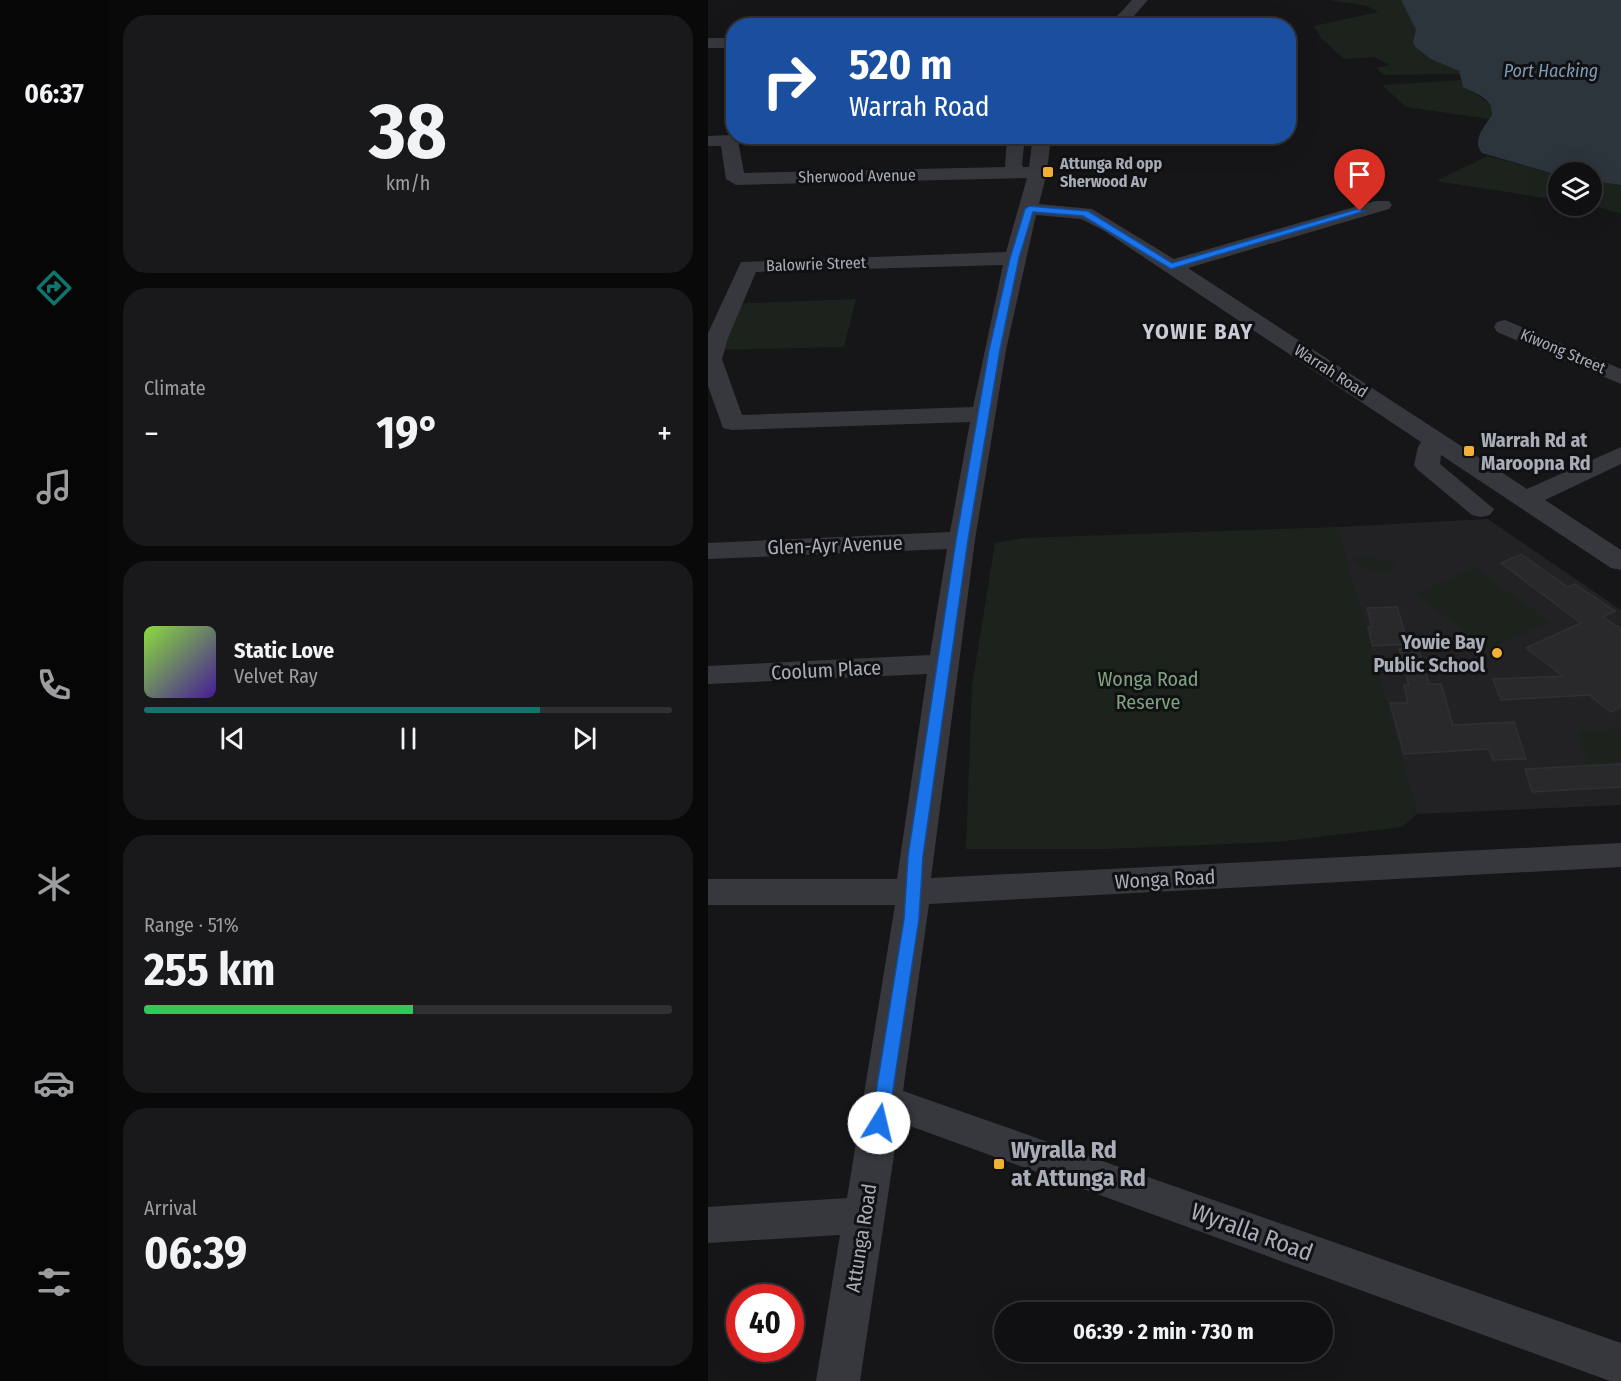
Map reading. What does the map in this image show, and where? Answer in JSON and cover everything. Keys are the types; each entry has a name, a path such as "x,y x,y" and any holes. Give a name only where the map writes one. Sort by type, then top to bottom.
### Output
{"street":[{"path":"1123,18 1140,0"},
{"path":"708,43 726,43"},
{"name":"Sherwood Avenue","path":"708,141 726,137"},
{"name":"Sherwood Avenue","path":"732,144 736,179 1038,172"},
{"path":"1015,144 1013,164 1016,172"},
{"name":"Attunga Road","path":"838,1381 912,919 912,892 962,540 983,414 1015,258 1038,172 1041,144"},
{"path":"1171,266 1382,204"},
{"name":"Warrah Road","path":"1029,209 1085,213 1171,266 1621,562"},
{"name":"Balowrie Street","path":"983,414 732,423 711,359 712,338 748,266 1015,258"},
{"name":"Kiwong Street","path":"1505,327 1621,377"},
{"path":"1441,442 1430,447 1427,453 1427,465 1481,509"},
{"path":"1527,499 1621,454"},
{"name":"Glen-Ayr Avenue","path":"708,551 962,540"},
{"name":"Coolum Place","path":"708,675 943,664"},
{"name":"Wonga Road","path":"708,892 753,889 856,893 912,892 1621,855"},
{"name":"Wyralla Road","path":"883,1100 1621,1364"},
{"path":"708,1225 865,1215"}],"shaded area":[{"name":"Yowie Bay Public School","path":"1488,519 1621,610 1621,805 1417,814 1337,527"}],"green space":[{"path":"1330,0 1401,0 1416,30 1416,48 1461,74 1384,75 1376,68 1390,65 1374,57 1344,59 1321,38 1314,26 1378,12 1367,6"},
{"path":"1461,80 1467,89 1490,106 1493,112 1490,119 1406,107 1382,85"},
{"path":"1488,156 1548,172 1548,198 1436,181"},
{"path":"1602,182 1621,185 1621,214 1602,208"},
{"path":"856,299 844,347 714,350 731,304"},
{"name":"Wonga Road Reserve","path":"1337,527 1417,814 1402,827 1276,842 1105,849 966,849 972,686 995,543 1024,538"},
{"path":"1364,556 1390,561 1396,565 1394,569 1379,570 1368,569 1354,563 1354,559"},
{"path":"1475,568 1549,622 1489,649 1416,594"},
{"path":"1621,729 1621,761 1588,763 1577,731"}],"water":[{"name":"Port Hacking","path":"1401,0 1621,0 1621,185 1602,182 1602,162 1548,162 1548,172 1482,153 1478,138 1492,115 1490,104 1483,97 1463,87 1459,71 1431,59 1416,48 1413,42 1416,30"}],"building":[{"path":"1521,554 1568,587 1575,584 1615,611 1603,617 1621,629 1621,707 1611,712 1589,695 1501,700 1493,679 1563,676 1526,648 1581,623 1501,563"},
{"path":"1397,607 1408,644 1373,646 1368,627 1372,627 1367,608"},
{"path":"1418,648 1429,684 1441,684 1453,725 1514,722 1526,759 1493,760 1489,749 1404,754 1390,703 1408,703 1404,685 1409,685 1399,649"},
{"path":"1621,764 1621,787 1532,792 1525,769"}],"place":[{"name":"Attunga Rd opp Sherwood Av","path":"1048,172"},
{"name":"Warrah Rd at Maroopna Rd","path":"1469,451"},
{"name":"Yowie Bay Public School","path":"1497,653"},
{"name":"Wyralla Rd at Attunga Rd","path":"999,1164"}],"district":[{"name":"YOWIE BAY","path":"1198,331"}],"route":[{"path":"879,1123 912,919 915,856 962,540 995,350 1015,258 1029,209 1085,213 1110,226 1171,266 1360,211"}]}
